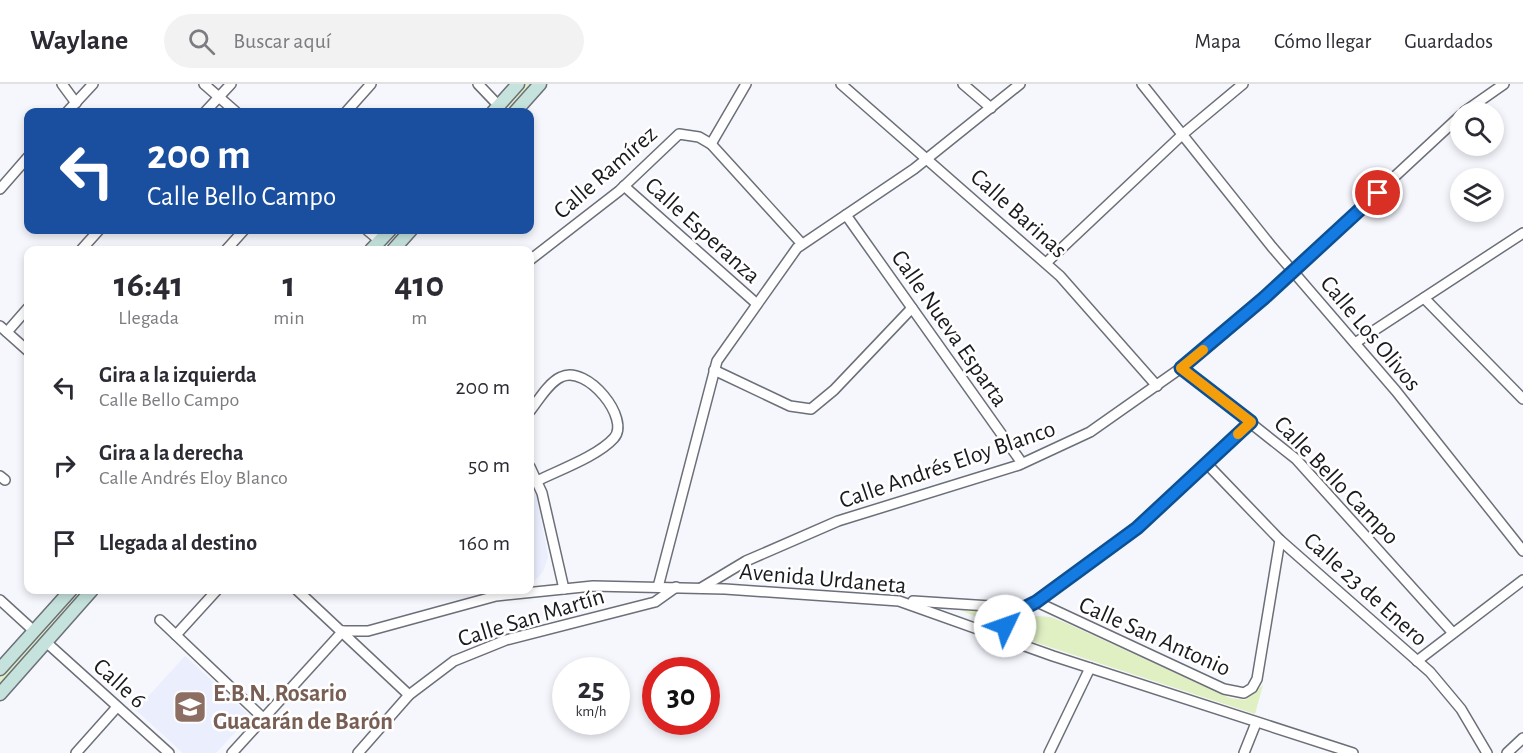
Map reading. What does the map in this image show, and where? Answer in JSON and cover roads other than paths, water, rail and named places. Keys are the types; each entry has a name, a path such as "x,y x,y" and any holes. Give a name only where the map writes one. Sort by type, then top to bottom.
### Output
{"main road":[{"path":"497,108 518,84"},
{"path":"519,108 540,84"},
{"path":"375,246 386,234"},
{"path":"397,246 407,234"},
{"path":"0,669 67,594"},
{"path":"0,693 88,594"}],"street":[{"path":"62,84 76,103"},
{"path":"72,108 93,84"},
{"path":"204,84 231,108"},
{"path":"209,108 231,84"},
{"path":"350,108 371,84"},
{"path":"478,84 495,108"},
{"path":"746,84 711,144 802,244"},
{"name":"Calle Barinas","path":"841,84 1046,263 1157,387"},
{"path":"963,84 991,108"},
{"path":"658,587 714,370 723,350 802,244 927,159 1020,84"},
{"name":"Calle Los Olivos","path":"1142,84 1293,272 1355,343 1523,551"},
{"path":"1046,263 1183,134 1243,84"},
{"name":"Calle Andrés Eloy Blanco","path":"1479,102 1504,84"},
{"name":"Calle Andrés Eloy Blanco","path":"700,588 746,561 838,521 1022,464 1090,432 1181,368 1293,272 1450,125"},
{"name":"Calle Ramírez","path":"534,257 624,186 679,134 699,137 711,144"},
{"path":"0,189 24,162"},
{"name":"Calle Esperanza","path":"624,186 757,304"},
{"name":"Calle Nueva Esparta","path":"846,215 1022,464"},
{"path":"1355,343 1523,233"},
{"path":"85,246 95,234"},
{"path":"230,246 240,234"},
{"path":"372,234 380,241"},
{"path":"1424,298 1523,399"},
{"path":"714,370 790,406 803,410 810,409 834,390 912,308"},
{"path":"24,312 4,329 24,347"},
{"name":"Calle Bello Campo","path":"1181,368 1251,422 1316,479 1453,633"},
{"path":"534,406 555,380 562,376 575,375 593,385 604,396 614,413 617,429 615,438 604,446 537,481"},
{"path":"1014,642 1007,634 1005,626 1010,617 1036,602 1137,528 1251,422"},
{"name":"Calle 23 de Enero","path":"1207,464 1280,540 1417,661 1461,709 1487,753"},
{"path":"534,475 552,530 564,589"},
{"name":"Calle San Antonio","path":"1036,602 1224,689 1244,693 1252,688 1257,679 1280,540"},
{"path":"1417,661 1523,580"},
{"name":"Avenida Urdaneta","path":"534,593 604,586 676,587 899,601 1090,668 1353,753"},
{"name":"Calle San Martín","path":"358,753 410,695 454,661 482,648 655,602 676,587"},
{"path":"176,635 213,594"},
{"path":"301,594 410,695"},
{"name":"Avenida Urdaneta","path":"343,631 368,631 480,599 522,594"},
{"path":"0,600 34,631"},
{"path":"899,601 1024,607"},
{"path":"159,620 263,718"},
{"path":"232,753 343,631"},
{"name":"Calle 6","path":"46,642 169,753"},
{"path":"1049,753 1090,668"},
{"path":"76,753 117,707"},
{"path":"1244,753 1256,723"},
{"path":"1507,753 1523,738"}],"place":[{"name":"E.B.N. Rosario Guacarán de Barón","path":"190,707"}]}
